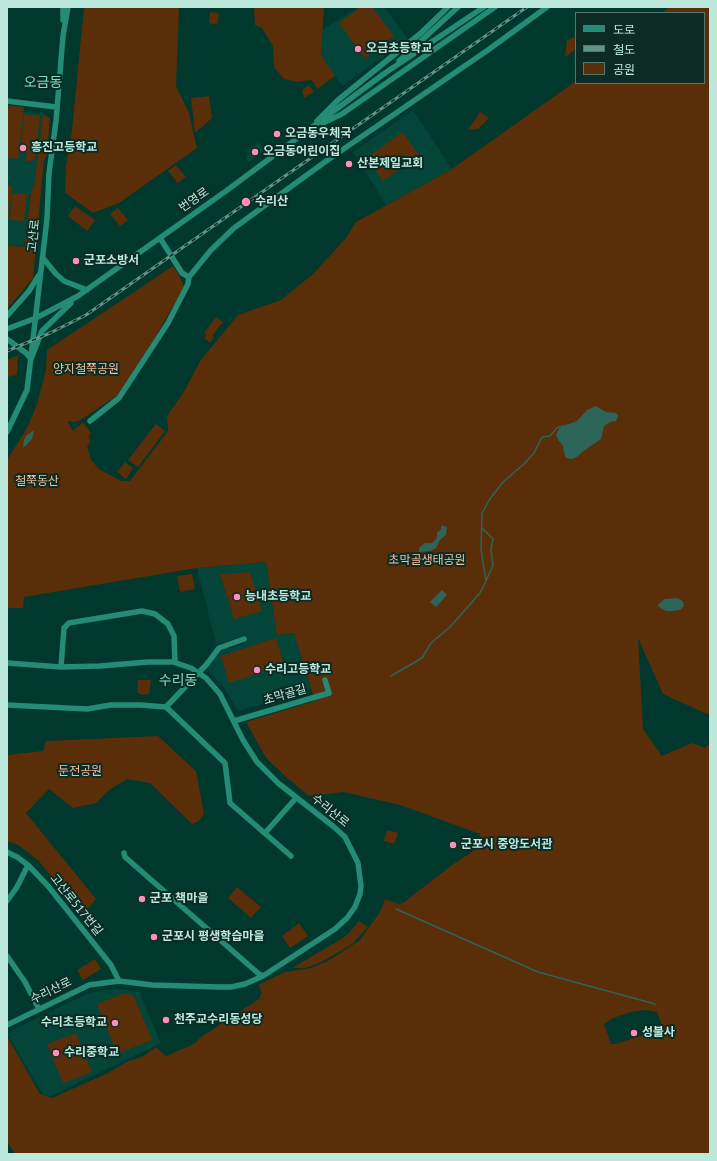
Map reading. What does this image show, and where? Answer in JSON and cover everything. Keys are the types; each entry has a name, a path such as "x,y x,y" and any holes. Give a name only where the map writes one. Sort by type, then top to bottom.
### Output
{"street":[{"name":"고산로","path":"63,7 63,36"},
{"name":"고산로","path":"7,432 27,390 47,219 49,172 56,121 63,36 68,7"},
{"path":"309,130 338,100 421,33 448,7"},
{"name":"번영로","path":"385,73 458,7"},
{"name":"번영로","path":"7,329 36,318 87,290 309,130 385,73 484,7"},
{"path":"309,130 342,114 495,7"},
{"path":"90,420 119,398 168,324 188,284 189,277 211,250 234,228 329,159 462,68 547,7"},
{"path":"7,101 56,107"},
{"path":"160,238 182,273 189,277"},
{"path":"43,258 64,281 87,290"},
{"path":"7,316 29,291 41,273"},
{"path":"7,339 26,353 31,359 42,331 78,296"},
{"path":"61,667 64,628 69,623 142,612 155,614 168,624 174,636 175,662"},
{"path":"166,707 207,664 219,648 244,639"},
{"name":"수리산로","path":"7,663 61,667 175,662 191,668 214,687 220,694 257,762 278,783 345,837 355,855 360,870 361,886 360,894 351,912 335,929 263,976 245,984 225,987 152,985 119,981 89,985 7,1025"},
{"name":"초막골길","path":"234,721 329,693 325,680"},
{"path":"7,705 87,709 111,704 166,707 225,762 230,803 291,856"},
{"path":"265,834 296,798"},
{"name":"고산로517번길","path":"7,852 28,865 48,886 106,960 119,981"},
{"path":"124,853 126,857 263,976"},
{"path":"7,901 28,865"},
{"path":"7,956 25,982 39,1009"}],"shaded area":[{"name":"오금초등학교","path":"359,7 384,7 408,39 342,86 321,55 322,30"},
{"name":"흥진고등학교","path":"7,109 43,114 34,186 30,193 24,247 7,245"},
{"path":"413,110 452,169 386,205 353,152"},
{"name":"오금동어린이집","path":"259,142 265,150 249,162 246,159 246,156 249,153 247,150"},
{"path":"596,406 606,412 616,413 618,416 616,421 610,422 604,426 601,439 577,457 572,459 566,458 563,446 556,435 559,429 577,421 587,410"},
{"path":"34,430 32,439 23,448 26,436"},
{"path":"442,525 447,527 446,535 440,540 436,548 430,551 419,552 419,548 425,543 432,543 437,538 437,532 440,531"},
{"path":"266,562 277,635 294,633 311,689 238,711 223,686 209,672 209,668 220,652 245,643 244,636 216,644 197,568"},
{"path":"442,590 447,595 436,607 430,602"},
{"path":"676,598 683,602 684,606 680,610 666,611 658,605 664,599"},
{"path":"119,989 139,992 161,1043 50,1096 43,1095 8,1035 12,1030 89,993"}],"green space":[{"path":"84,7 179,7 176,86 189,113 197,148 119,203 93,213 65,193 66,166 72,130"},
{"path":"254,7 324,7 321,55 335,76 317,89 312,80 297,82 284,79 274,67 273,46 262,28 255,25"},
{"path":"360,7 372,7 394,36 365,58 339,23"},
{"path":"669,7 710,7 710,713 707,714 663,694 638,638 643,729 662,756 692,743 705,748 710,743 710,1154 15,1154 7,1141 7,1036 40,1094 52,1098 108,1073 128,1061 142,1057 156,1047 166,1056 194,1044 201,1037 259,999 262,992 258,985 285,972 311,968 328,961 360,940 380,912 385,899 399,904 403,903 452,865 482,845 480,834 400,805 344,792 309,796 266,758 246,722 315,701 294,633 277,635 266,562 197,568 24,597 23,608 7,608 7,460 27,428 37,404 46,370 47,350 173,266 178,273 184,287 156,336 118,395 79,421 67,421 73,431 83,422 91,433 89,436 90,443 87,447 91,460 100,470 122,481 130,481 168,431 167,416 185,390 200,361 238,315 281,300 313,274 346,238 356,222 452,169 575,82 575,84 705,84 705,12 663,12","holes":["645,1010 657,1012 663,1029 611,1044 604,1024 613,1018 631,1012"]},
{"path":"210,12 219,13 217,25 209,23"},
{"path":"574,37 575,50 565,57 567,40"},
{"path":"309,85 314,92 304,98 302,90"},
{"path":"209,96 212,118 195,133 191,98"},
{"path":"7,105 24,107 18,159 7,158"},
{"path":"480,112 489,118 478,129 468,130"},
{"path":"24,114 40,116 35,159 32,159 32,161 25,161 28,153 24,152 25,147 23,146 23,143 21,143"},
{"path":"43,114 50,118 47,155 44,160 33,278 7,309 7,245 24,247 31,192 34,186"},
{"path":"402,132 419,155 383,181 367,158"},
{"path":"176,165 186,177 178,183 168,171"},
{"path":"7,185 12,186 9,218 7,218"},
{"path":"12,193 27,194 24,221 10,220"},
{"path":"75,206 95,220 87,231 68,216"},
{"path":"118,208 128,220 120,226 110,214"},
{"path":"216,317 223,322 212,336 214,338 210,343 204,338 206,335 204,333"},
{"path":"18,355 17,375 7,377 7,360"},
{"path":"156,424 165,431 138,467 128,460"},
{"path":"125,462 133,468 126,479 117,472"},
{"path":"250,572 262,611 234,619 220,574"},
{"path":"192,574 195,589 180,592 177,576"},
{"path":"276,638 284,665 229,683 221,656"},
{"path":"138,680 151,680 149,694 142,695 137,692"},
{"name":"둔전공원","path":"158,736 196,771 204,814 199,821 192,824 150,783 127,779 109,790 96,803 73,808 49,789 26,813 96,899 83,915 38,860 18,845 7,841 7,755 43,751 46,741"},
{"path":"387,830 398,833 394,844 384,841"},
{"path":"237,887 261,907 251,918 228,898"},
{"path":"359,921 368,927 352,944 317,964 305,968 292,968 341,939 348,934"},
{"path":"299,923 308,936 290,948 282,936"},
{"path":"95,959 101,969 83,980 77,970"},
{"path":"125,993 134,996 152,1040 117,1054 97,1004"},
{"path":"76,1033 92,1072 63,1083 47,1044"}],"waterway":[{"path":"391,676 422,658 431,643 450,627 480,593 486,581 481,549 482,513 490,499 503,482 524,464 534,453 542,437 550,436 557,428 563,426"},
{"path":"482,528 493,539 491,550 493,565 486,581"},
{"path":"396,909 538,972 655,1004"}],"railway":[{"path":"7,351 50,333 86,315 527,7"}],"place":[{"name":"오금초등학교","path":"358,49"},
{"name":"오금동우체국","path":"277,134"},
{"name":"흥진고등학교","path":"23,148"},
{"name":"오금동어린이집","path":"255,152"},
{"name":"산본제일교회","path":"349,164"},
{"name":"수리산","path":"246,202"},
{"name":"군포소방서","path":"76,261"},
{"name":"능내초등학교","path":"237,597"},
{"name":"수리고등학교","path":"257,670"},
{"name":"군포시 중앙도서관","path":"453,845"},
{"name":"군포 책마을","path":"142,899"},
{"name":"군포시 평생학습마을","path":"154,937"},
{"name":"천주교수리동성당","path":"166,1020"},
{"name":"수리초등학교","path":"115,1023"},
{"name":"성불사","path":"634,1033"},
{"name":"수리중학교","path":"56,1053"}],"district":[{"name":"오금동","path":"43,83"},
{"name":"수리동","path":"178,681"}],"park label":[{"name":"양지철쭉공원","path":"86,370"},
{"name":"철쭉동산","path":"37,482"},
{"name":"초막골생태공원","path":"427,561"}]}
